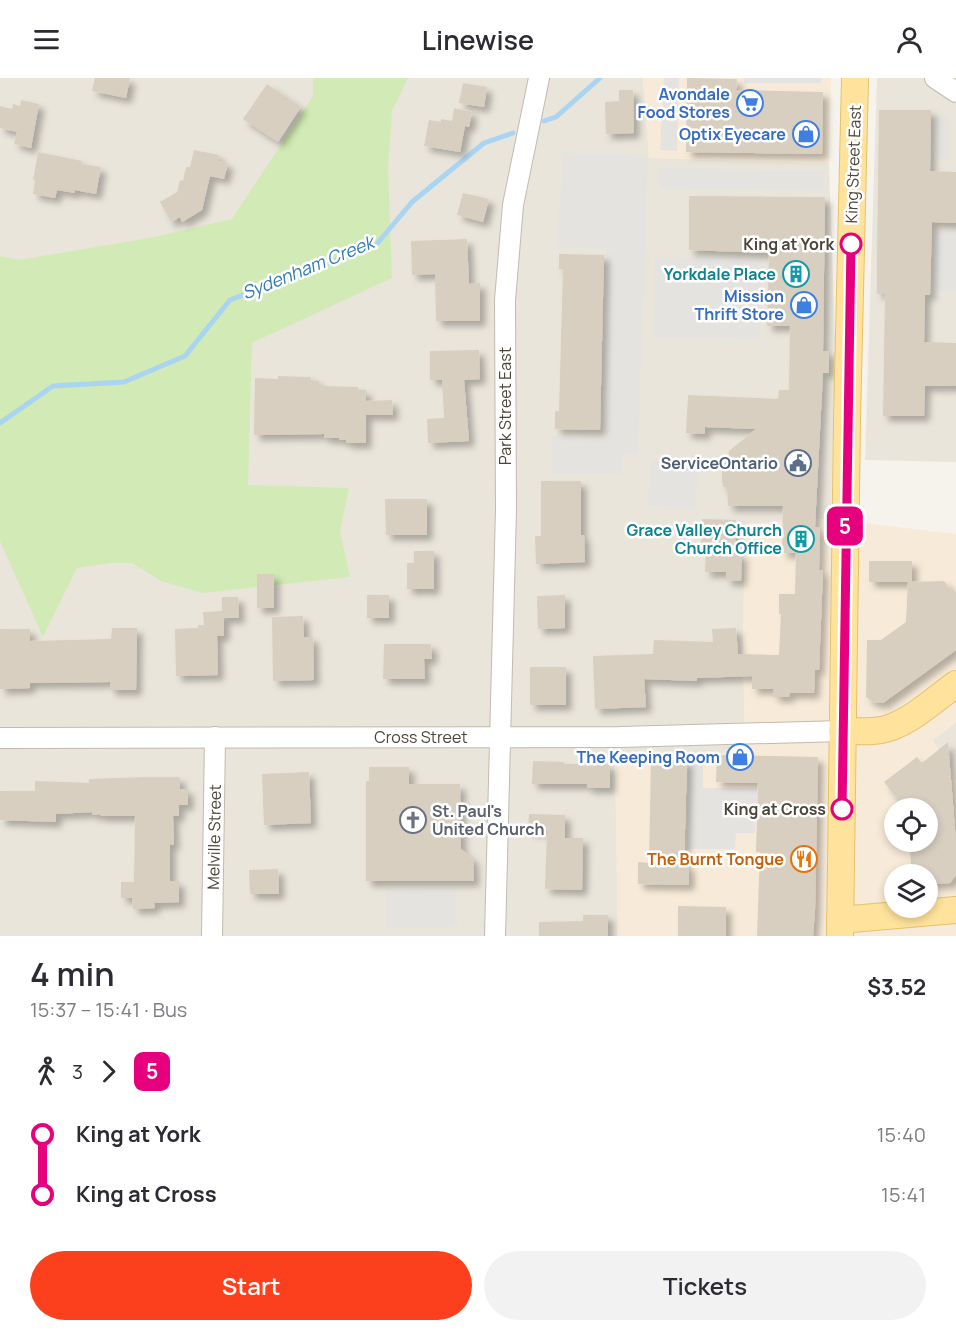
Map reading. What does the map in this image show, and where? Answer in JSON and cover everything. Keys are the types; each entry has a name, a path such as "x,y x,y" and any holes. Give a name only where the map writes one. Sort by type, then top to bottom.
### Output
{"main road":[{"name":"King Street East","path":"840,928 855,78"},
{"path":"842,731 872,731 889,728 905,720 956,684"},
{"path":"840,928 956,910"}],"street":[{"name":"Park Street East","path":"495,936 506,509 505,300 513,205 539,78"},
{"path":"935,78 956,92"},
{"name":"Cross Street","path":"0,738 664,736 842,731"},
{"name":"Melville Street","path":"212,936 215,737"}],"shaded area":[{"path":"0,78 643,78 649,158 829,163 835,342 831,519 745,524 743,644 745,752 615,756 618,936 0,936"},
{"path":"643,78 831,78 829,163 649,158"},
{"path":"664,78 679,78 677,151 660,150"},
{"path":"744,78 821,78 821,83 744,83"},
{"path":"877,78 956,78 956,462 865,460"},
{"path":"936,117 948,117 948,159 937,159"},
{"path":"564,153 648,155 638,455 623,454 622,474 552,474 552,436 606,438 607,249 556,247"},
{"path":"660,168 824,170 824,191 660,189"},
{"path":"956,230 956,291 936,291 936,231"},
{"path":"655,257 761,258 760,339 654,338"},
{"path":"652,458 699,463 695,510 647,506"},
{"path":"831,519 956,534 956,722 933,740 956,782 956,936 618,936 615,756 745,752 743,644 745,524"},
{"path":"956,722 956,782 933,740"},
{"path":"688,757 703,757 703,788 757,788 755,833 736,833 735,849 687,849"},
{"path":"456,888 457,927 387,928 387,889"}],"green space":[{"path":"313,78 408,78 392,111 388,168 392,278 252,343 248,485 349,488 340,531 350,577 203,593 161,581 132,563 111,563 77,568 43,637 0,541 0,256 19,260 155,237 232,219 313,96"}],"building":[{"path":"95,78 130,78 126,98 92,91"},
{"path":"687,78 737,79 736,90 823,92 822,154 686,152"},
{"path":"463,83 487,87 484,107 459,103"},
{"path":"267,84 301,107 278,142 243,119"},
{"path":"619,90 633,90 634,133 606,134 605,102 619,101"},
{"path":"21,100 39,104 31,148 14,144 17,132 0,128 0,106 12,109 13,104 20,106"},
{"path":"454,108 472,112 469,127 465,126 460,152 424,146 429,120 452,121"},
{"path":"879,110 931,110 930,171 956,172 956,223 932,222 930,295 925,295 924,342 956,343 956,386 925,386 924,416 883,416 885,294 877,294"},
{"path":"194,150 219,155 218,161 228,163 224,179 210,176 202,210 182,222 180,217 171,222 160,202 177,192 180,180 183,181 186,167 190,167"},
{"path":"38,152 101,167 96,194 75,190 75,193 57,190 55,198 33,194"},
{"path":"463,193 489,199 483,222 457,215"},
{"path":"689,196 825,197 823,351 829,351 829,373 823,373 815,527 820,527 819,570 823,570 819,670 815,670 814,693 790,693 789,697 773,697 774,689 752,689 752,676 697,678 697,681 644,679 646,707 595,709 593,656 653,654 654,640 713,642 712,629 736,628 738,654 779,655 781,614 779,614 779,594 795,594 796,553 782,553 783,506 728,506 727,487 723,487 722,483 722,466 728,460 729,451 756,429 705,427 705,434 686,433 688,395 778,399 779,390 789,390 790,326 767,326 769,253 689,250"},
{"path":"467,239 469,284 480,283 480,321 436,321 435,274 412,275 411,241"},
{"path":"559,254 604,255 600,430 555,429 555,411 559,411 563,269 559,269"},
{"path":"479,350 480,379 464,380 469,441 428,443 427,419 444,418 442,380 430,380 430,351"},
{"path":"278,376 311,377 311,381 319,381 319,386 358,387 358,390 366,390 366,401 392,400 393,415 366,415 366,443 346,443 346,440 339,440 339,438 324,438 324,434 254,435 255,378 278,379"},
{"path":"541,481 581,481 581,535 584,535 585,562 536,564 535,536 541,536"},
{"path":"385,499 427,499 427,535 386,535"},
{"path":"702,519 736,520 735,554 742,554 741,581 726,580 726,572 705,572 706,547 701,547"},
{"path":"414,551 434,551 434,589 407,589 407,563 414,563"},
{"path":"869,561 912,561 912,582 869,582"},
{"path":"257,574 274,574 274,608 257,608"},
{"path":"944,581 956,597 956,650 883,703 873,702 866,697 867,640 881,640 906,622 908,582"},
{"path":"367,595 389,595 389,618 367,618"},
{"path":"565,595 565,628 538,629 537,596"},
{"path":"222,597 238,597 239,618 224,618 224,636 217,636 218,675 176,676 175,629 198,628 198,625 204,625 203,612 222,611"},
{"path":"303,616 304,637 313,637 314,680 273,681 272,617"},
{"path":"112,628 137,628 136,690 110,690 110,682 30,683 30,688 0,689 0,629 30,629 30,641 111,639"},
{"path":"384,644 431,644 432,659 424,659 425,679 383,679"},
{"path":"530,667 566,667 566,705 530,705"},
{"path":"948,742 956,842 956,875 950,883 938,884 938,864 911,864 910,852 938,852 938,798 896,798 884,782 917,757 922,763"},
{"path":"717,755 818,757 813,936 757,936 760,852 756,852 758,783 716,782"},
{"path":"651,759 687,760 684,865 689,865 689,885 638,884 638,862 649,863"},
{"path":"533,761 610,764 610,788 587,788 587,784 532,784"},
{"name":"St. Paul's United Church","path":"369,767 409,767 409,784 460,784 461,849 473,859 474,881 366,881 366,781 369,781"},
{"path":"309,772 311,823 264,825 262,774"},
{"path":"180,777 180,789 188,789 188,805 179,805 179,816 173,816 174,845 170,844 170,881 179,881 179,902 154,903 155,908 133,909 132,898 121,898 121,882 134,882 135,816 101,816 100,814 92,815 92,812 56,814 56,822 0,820 0,791 35,791 35,781 89,783 89,779"},
{"path":"529,814 565,815 565,838 583,838 582,890 545,889 547,831 528,831"},
{"path":"278,869 279,894 250,894 249,870"},
{"path":"678,906 726,907 726,936 678,936"},
{"path":"583,915 608,915 608,936 539,936 539,922 583,921"}],"waterway":[{"name":"Sydenham Creek","path":"544,121 556,117 600,78"},
{"name":"Sydenham Creek","path":"0,423 53,386 124,382 185,356 230,300 376,245 412,202 484,143 513,133"}],"bus line":[{"name":"5","path":"842,809 851,244"}],"place":[{"name":"Avondale Food Stores","path":"750,103"},
{"name":"Optix Eyecare","path":"806,134"},
{"name":"King at York","path":"851,244"},
{"name":"Yorkdale Place","path":"796,274"},
{"name":"Mission Thrift Store","path":"804,305"},
{"name":"ServiceOntario","path":"798,463"},
{"name":"Grace Valley Church Church Office","path":"801,539"},
{"name":"The Keeping Room","path":"740,757"},
{"name":"King at Cross","path":"842,809"},
{"name":"St. Paul's United Church","path":"413,820"},
{"name":"The Burnt Tongue","path":"804,859"}]}
